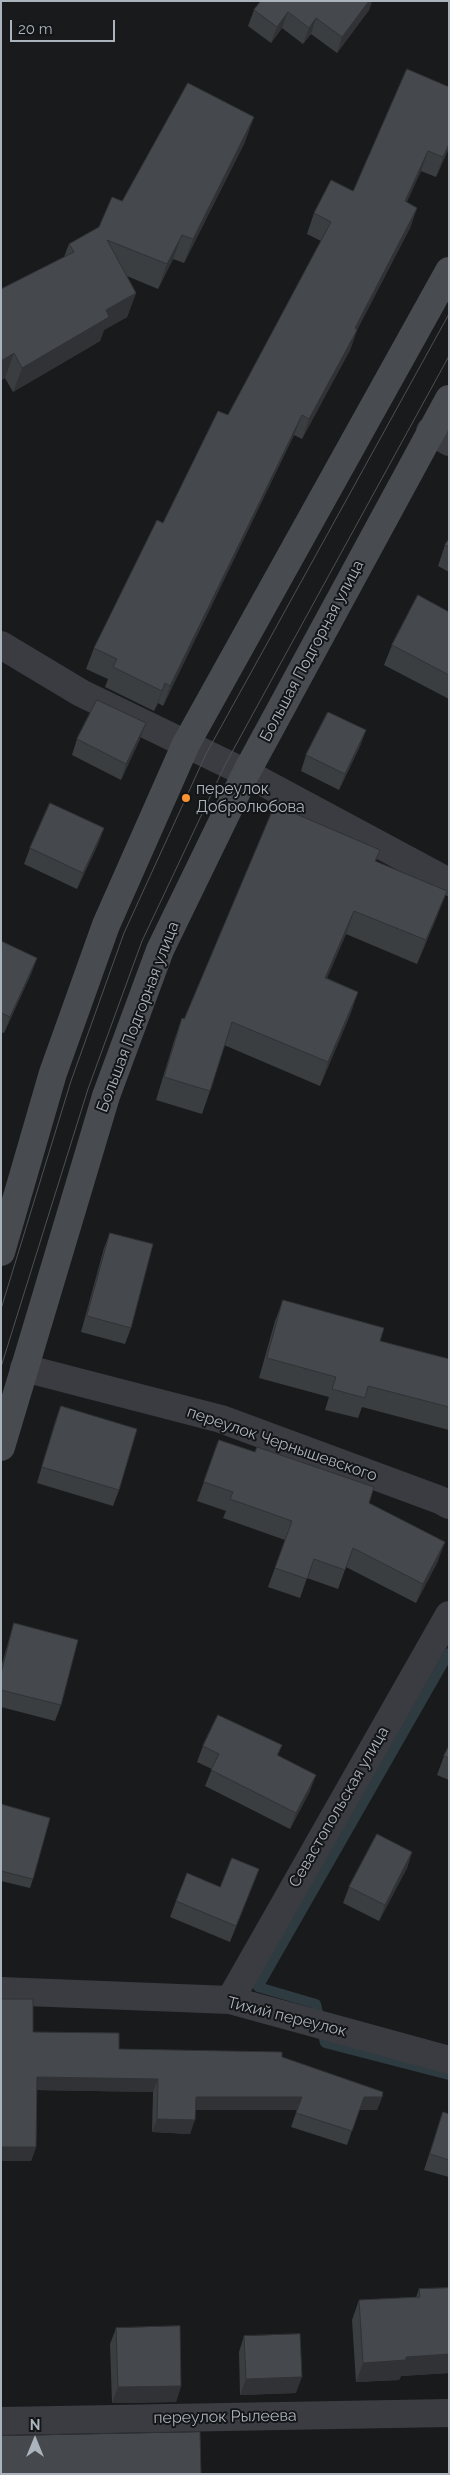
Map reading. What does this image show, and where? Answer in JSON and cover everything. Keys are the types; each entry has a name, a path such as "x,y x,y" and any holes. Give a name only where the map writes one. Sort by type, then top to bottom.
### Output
{"main road":[{"path":"1,1252 53,1073 106,924 186,744 449,271"},
{"name":"Большая Подгорная улица","path":"1,1447 106,1096 157,959 246,773 439,437 449,399"}],"street":[{"path":"1,645 81,693 246,773 449,882"},
{"name":"переулок Чернышевского","path":"24,1368 220,1419 440,1500 449,1505"},
{"name":"Севастопольская улица","path":"230,2000 449,1614"},
{"name":"Тихий переулок","path":"1,1991 230,2000 449,2060"},
{"name":"переулок Рылеева","path":"1,2421 449,2413"}],"building":[{"path":"261,1 369,1 342,37 316,18 309,28 288,12 277,27 254,10"},
{"path":"407,69 449,87 449,144 443,157 428,151 405,201 417,208 355,328 357,330 309,419 302,415 170,686 165,683 162,691 113,667 117,659 94,648 157,520 163,523 218,411 228,415 331,222 314,213 331,180 353,191"},
{"path":"188,83 254,117 193,239 182,235 167,264 107,240 136,293 106,310 109,317 22,368 14,353 1,361 1,289 74,252 69,244 99,227 112,197 122,201"},
{"path":"449,539 449,547 445,545"},
{"path":"418,595 449,612 449,675 392,645"},
{"path":"97,700 146,723 126,764 77,739"},
{"path":"328,712 366,730 345,774 306,755"},
{"path":"50,803 104,828 83,873 30,848"},
{"path":"275,805 380,850 375,861 447,891 426,940 354,911 325,978 358,992 328,1062 232,1022 210,1091 164,1077 182,1018 184,1019"},
{"path":"1,941 37,958 10,1017 1,1013"},
{"path":"110,1233 153,1244 131,1328 87,1316"},
{"path":"283,1300 384,1328 380,1341 449,1359 449,1407 368,1386 365,1398 332,1389 336,1377 267,1358"},
{"path":"61,1406 137,1429 119,1490 42,1467"},
{"path":"219,1440 255,1452 257,1447 374,1487 369,1503 445,1542 423,1584 353,1548 345,1570 314,1559 307,1579 275,1568 292,1521 230,1499 233,1492 204,1482"},
{"path":"14,1623 78,1640 61,1705 1,1690 1,1674"},
{"path":"218,1715 282,1745 277,1755 316,1775 296,1813 211,1770 219,1754 203,1746"},
{"path":"449,1746 449,1758 444,1756"},
{"path":"1,1804 50,1818 33,1879 1,1871"},
{"path":"377,1834 412,1852 385,1905 349,1887"},
{"path":"232,1858 259,1869 236,1926 176,1901 187,1873 220,1887"},
{"path":"1,1999 33,1999 33,2032 119,2033 119,2049 282,2052 282,2057 383,2092 382,2097 364,2097 352,2131 296,2113 302,2097 196,2097 195,2120 157,2119 158,2079 37,2077 36,2147 1,2147"},
{"path":"443,2112 449,2114 449,2160 430,2154"},
{"path":"449,2288 449,2354 363,2363 359,2300 420,2297 419,2289"},
{"path":"180,2326 181,2386 118,2387 116,2328"},
{"path":"300,2334 302,2377 246,2379 244,2336"},
{"path":"200,2432 201,2474 1,2474 1,2436"}],"waterway":[{"path":"449,1653 258,1987 316,2004 325,2043 449,2075"}],"tram line":[{"path":"1,1309 71,1081 124,933 206,754 449,314"},
{"path":"1,1367 88,1089 142,941 226,763 449,356"}],"place":[{"name":"переулок Добролюбова","path":"186,798"}]}
